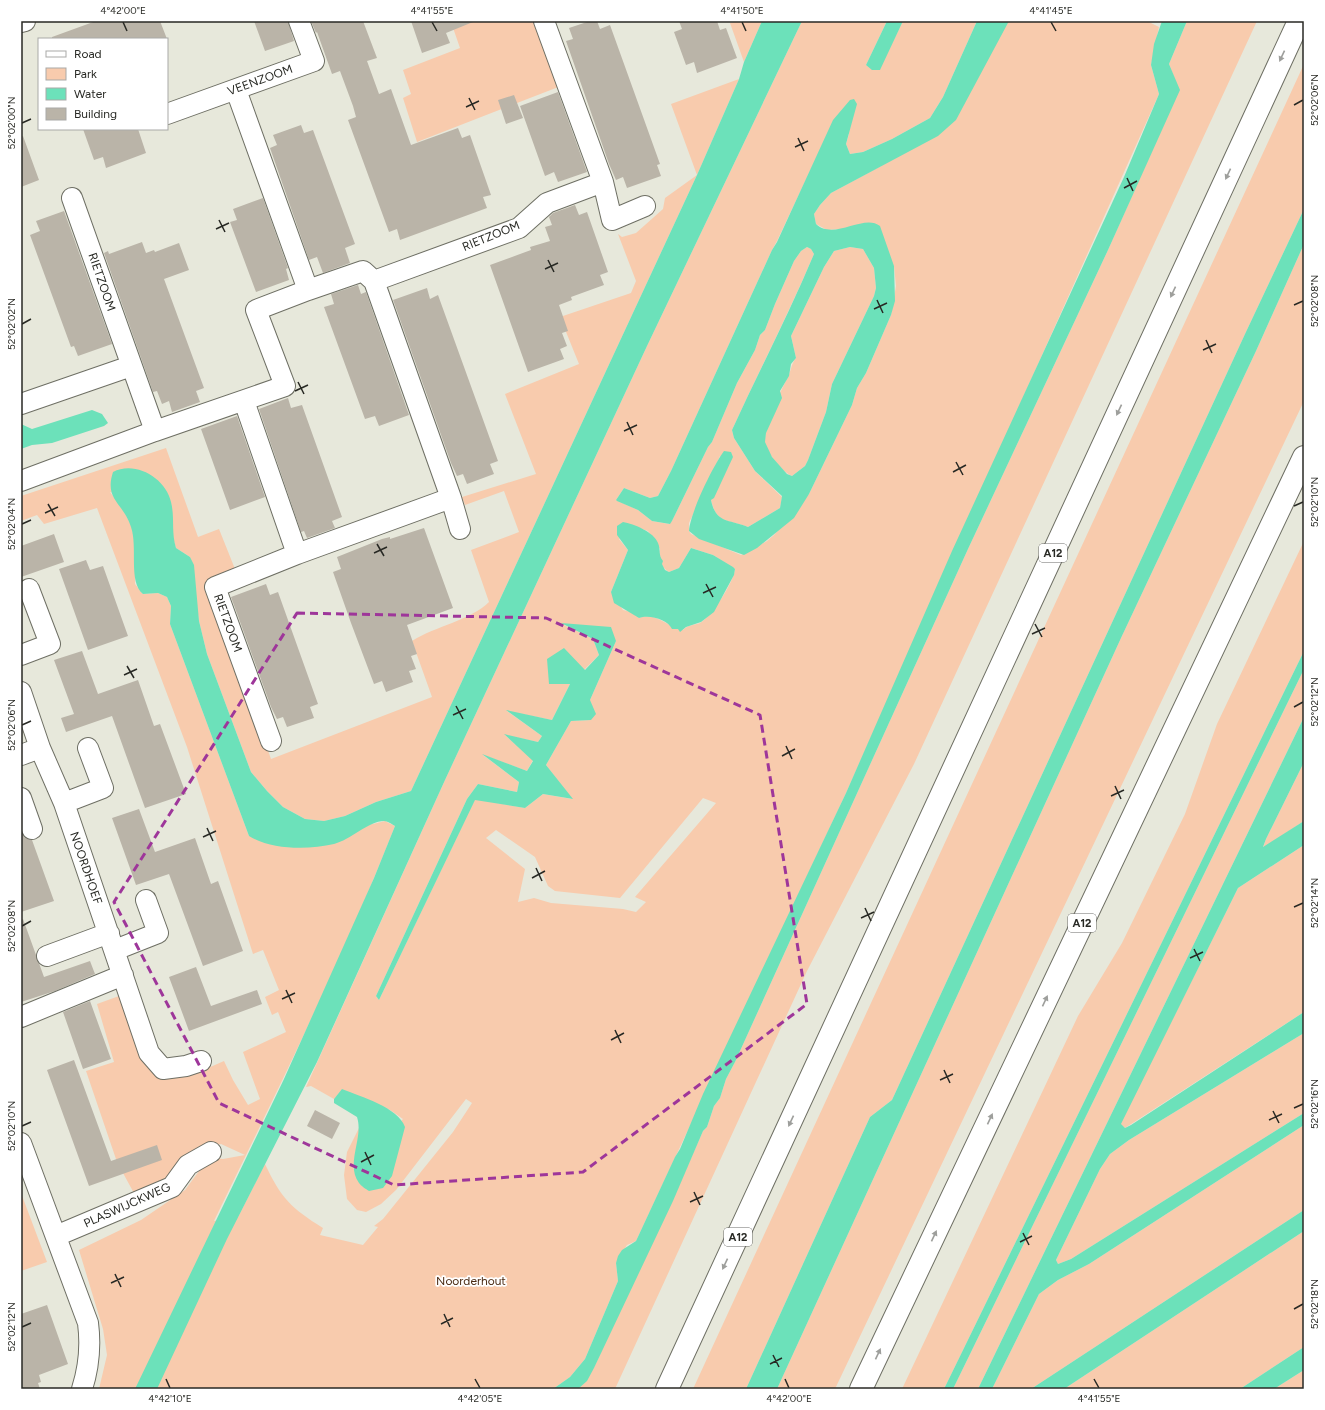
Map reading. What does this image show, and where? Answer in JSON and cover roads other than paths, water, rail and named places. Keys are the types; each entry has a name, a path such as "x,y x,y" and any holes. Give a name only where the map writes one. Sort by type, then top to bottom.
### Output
{"highway":[{"name":"A12","path":"667,1389 1298,21"},
{"name":"A12","path":"861,1389 1304,457"}],"street":[{"path":"21,22 25,21"},
{"name":"VEENZOOM","path":"168,114 314,61 299,21"},
{"path":"544,21 603,182 612,220 645,206"},
{"path":"236,90 308,290"},
{"name":"RIETZOOM","path":"374,281 519,228 547,203 603,182"},
{"name":"RIETZOOM","path":"72,198 131,366 156,431"},
{"path":"21,481 156,431 285,386 256,310 363,271 374,281 451,498 460,529"},
{"path":"21,404 131,366"},
{"path":"244,401 297,554"},
{"name":"RIETZOOM","path":"271,742 215,587 297,554 451,498"},
{"path":"21,655 50,644 29,589"},
{"name":"NOORDHOEF","path":"21,692 40,748 64,803 149,1053 163,1068 186,1066 201,1061"},
{"path":"21,755 40,748"},
{"path":"64,803 103,788 88,748"},
{"path":"21,798 32,829"},
{"path":"47,956 158,933 146,900"},
{"path":"21,1017 123,975"},
{"path":"22,1151 56,1236 88,1323 90,1339 89,1358 87,1375 82,1389"},
{"name":"PLASWIJCKWEG","path":"56,1236 172,1187 188,1165 210,1152"}],"water":[{"path":"762,21 802,21 647,346 445,780 317,1062 227,1239 157,1389 135,1389 284,1079 374,878 395,826 385,821 378,822 340,842 324,846 302,848 290,848 268,844 249,836 170,624 171,606 167,597 158,593 143,594 138,588 134,573 133,535 128,519 116,501 111,489 113,472 131,468 140,470 156,479 168,493 173,514 176,548 190,557 194,565 199,621 207,654 251,772 267,791 283,807 305,819 324,821 345,816 376,802 411,791 697,175 739,79 744,62"},
{"path":"887,21 903,21 880,70 872,70 866,65"},
{"path":"977,21 1009,21 956,120 938,136 831,193 814,214 816,224 831,230 866,223 873,223 880,226 894,266 895,301 891,315 866,373 857,388 852,405 809,494 794,518 757,548 744,555 699,539 689,531 693,513 703,490 714,467 724,451 731,452 733,457 714,498 711,500 716,513 724,520 748,527 780,508 782,496 755,471 734,438 732,430 814,254 811,249 807,247 801,251 794,261 765,330 760,335 755,350 737,383 712,442 708,447 670,524 652,521 638,510 617,501 616,500 624,488 650,498 658,496 671,471 833,120 850,100 854,99 857,104 846,144 850,154 863,152 892,139 930,118 943,97","holes":["850,247 863,249 874,268 876,288 874,296 832,384 826,412 808,460 805,466 792,476 787,474 772,457 765,442 766,433 782,398 780,391 789,376 791,364 796,358 791,336 824,267 834,251"]},
{"path":"1162,21 1187,21 1169,64 1180,90 1108,250 968,549 726,1079 720,1098 714,1106 707,1127 703,1131 673,1201 594,1368 587,1381 578,1389 553,1389 570,1377 585,1359 618,1281 616,1263 618,1256 622,1250 636,1241 680,1149 703,1094 846,793 952,551 1124,177 1159,94 1151,65 1154,44"},
{"path":"1304,209 1304,244 1256,351 1121,638 777,1389 746,1389 870,1117 892,1100"},
{"path":"92,410 102,414 108,423 104,426 52,443 32,445 21,449 21,424 32,429"},
{"path":"623,522 643,529 656,539 663,561 662,564 665,570 669,572 679,568 691,548 713,555 733,567 735,569 734,575 714,612 701,622 686,627 680,632 678,629 672,629 667,623 653,617 639,618 614,603 611,592 628,550 617,535 617,526"},
{"path":"561,623 611,627 616,641 590,700 596,714 591,720 571,721 546,765 573,799 543,794 525,808 475,800 379,1000 376,996 467,799 478,784 517,792 519,782 482,754 527,771 533,761 504,734 538,742 542,736 506,710 552,720 570,684 549,684 547,659 564,648 585,670 599,655 593,639"},
{"path":"1304,651 1304,669 953,1389 944,1389"},
{"path":"1304,717 1304,762 1263,847 1304,821 1304,845 1238,888 1121,1124 1125,1128 1131,1125 1304,1012 1304,1033 1129,1140 1110,1154 1100,1169 1056,1260 1058,1264 1071,1259 1304,1113 1304,1125 1089,1264 1058,1280 1039,1294 992,1389 978,1389"},
{"path":"342,1089 387,1108 401,1120 405,1127 392,1176 383,1188 369,1191 360,1184 355,1176 354,1159 359,1125 357,1117 334,1103 334,1099"},
{"path":"1304,1210 1304,1231 1064,1389 1031,1389"},
{"path":"1304,1347 1304,1370 1274,1389 1240,1389"}],"park label":[{"name":"Noorderhout","path":"471,1281"}]}
